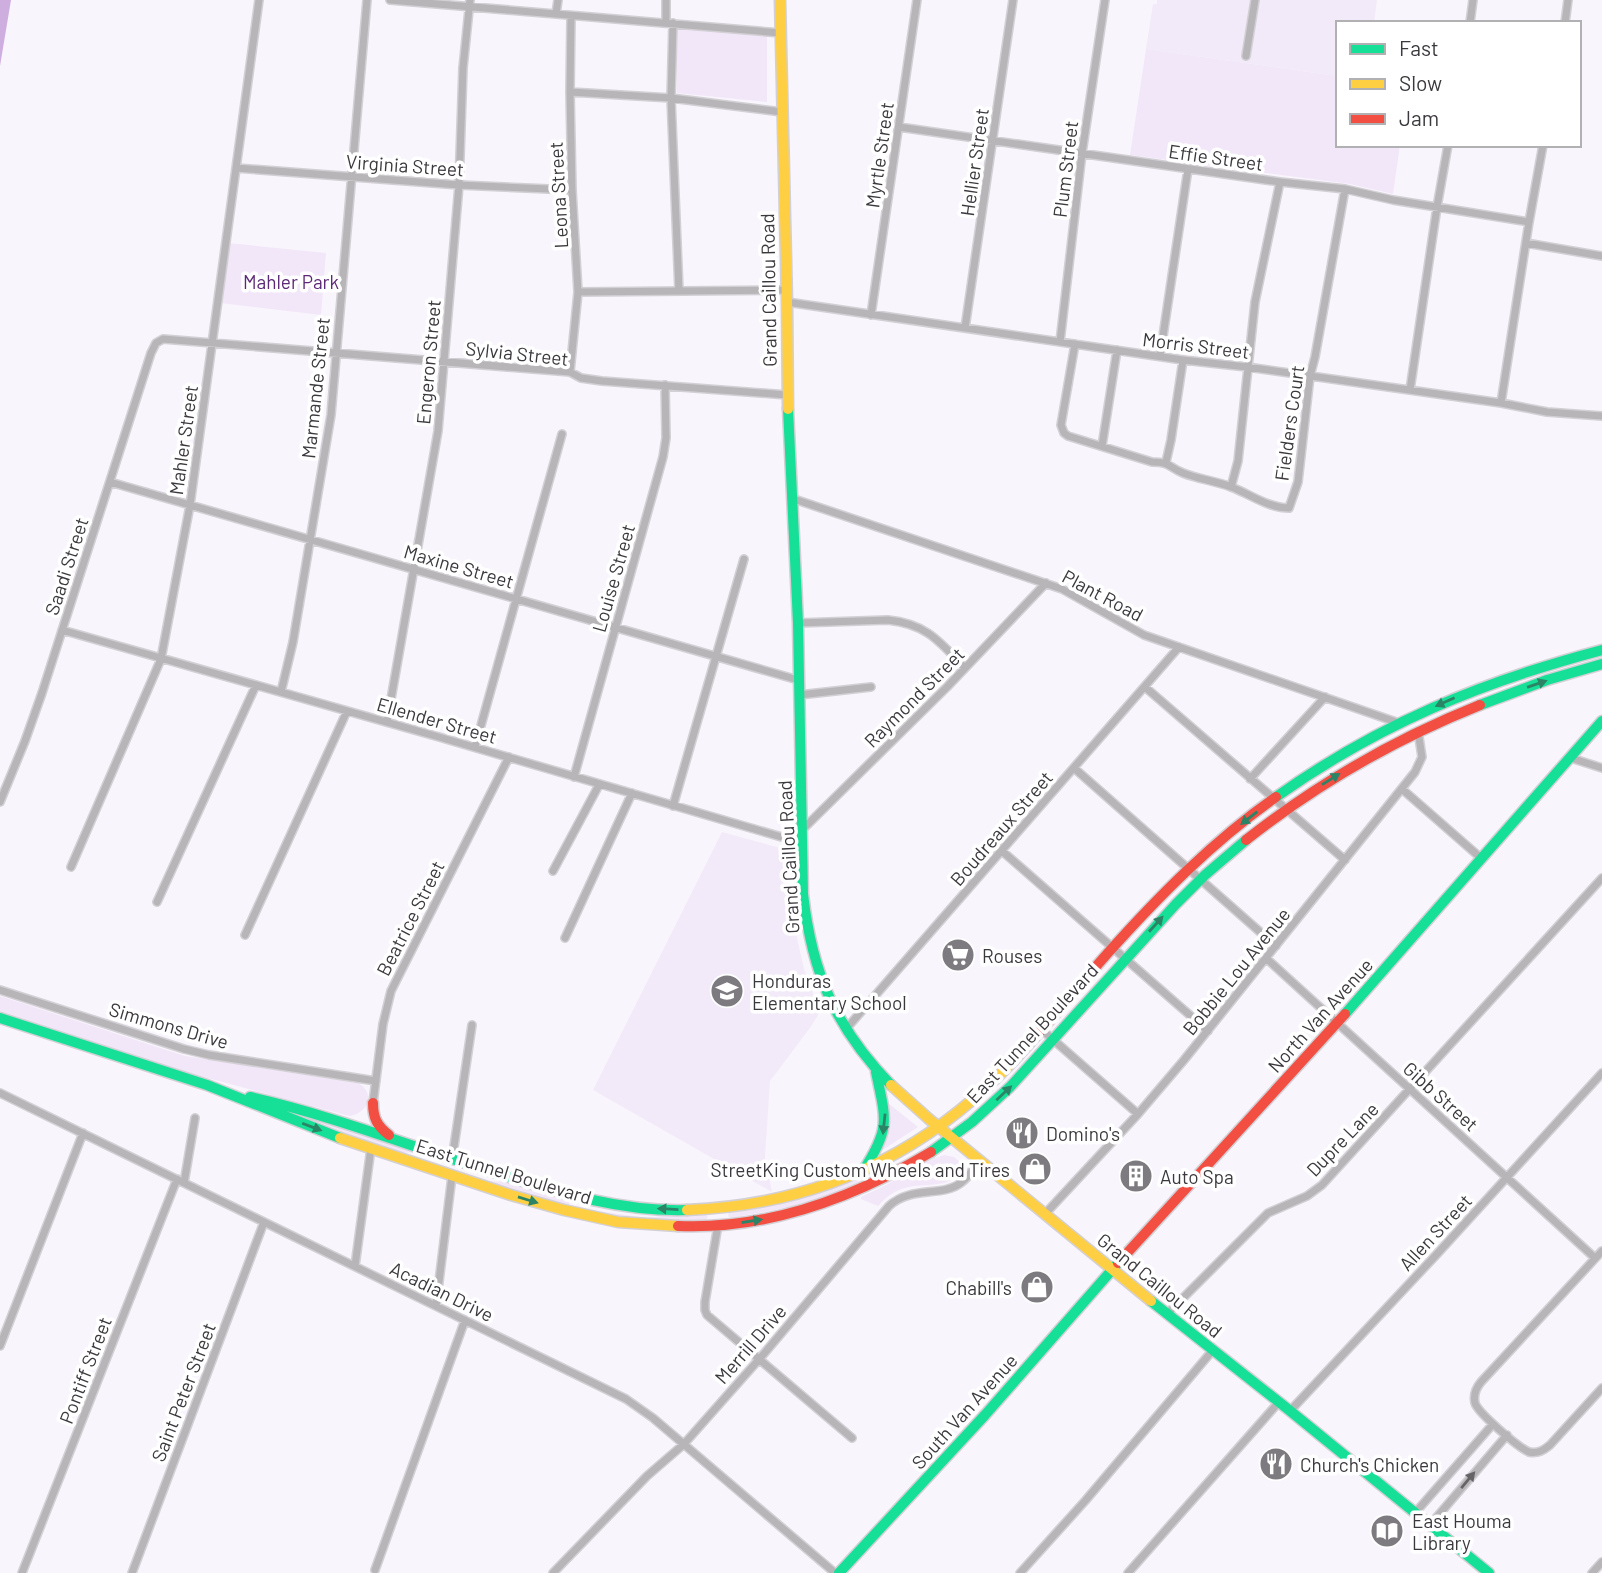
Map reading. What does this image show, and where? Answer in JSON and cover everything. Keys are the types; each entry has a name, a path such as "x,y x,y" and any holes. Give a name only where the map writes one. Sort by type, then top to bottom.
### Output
{"main road":[{"name":"Grand Caillou Road","path":"780,0 787,395 798,623 802,843 806,917 812,953 833,1007 876,1072 939,1127 1112,1270 1489,1573"},
{"name":"East Tunnel Boulevard","path":"226,1092 264,1100 484,1170 589,1200 629,1207 708,1210 744,1206 795,1195 843,1180 911,1146 974,1099 1018,1056 1139,919 1188,870 1273,799 1315,770 1380,732 1463,694 1525,672 1602,650"},
{"name":"East Tunnel Boulevard","path":"0,1018 226,1092 370,1148 558,1209 603,1219 663,1226 718,1225 775,1217 847,1196 900,1171 952,1138 1006,1091 1159,921 1200,880 1235,848 1328,780 1418,731 1493,699 1602,664"},
{"name":"North Van Avenue","path":"1112,1270 1337,1023 1602,721"},
{"path":"862,1171 884,1131 884,1105 876,1072"},
{"path":"341,1123 358,1120 366,1115 373,1103"},
{"path":"373,1103 373,1119 376,1124 397,1141"},
{"path":"426,1167 452,1160"},
{"path":"452,1176 466,1169 484,1170"},
{"name":"South Van Avenue","path":"837,1573 985,1415 1112,1270"}],"street":[{"name":"Mahler Street","path":"71,867 161,659 190,505 259,0"},
{"name":"Marmande Street","path":"281,692 293,642 331,415 367,0"},
{"path":"390,0 470,3 571,16 781,33"},
{"path":"556,13 558,0"},
{"path":"666,0 679,291"},
{"name":"Myrtle Street","path":"871,315 917,0"},
{"name":"Hellier Street","path":"965,328 1013,0"},
{"name":"Plum Street","path":"1060,342 1082,153 1105,0"},
{"path":"1246,56 1255,0"},
{"path":"1470,21 1473,0"},
{"path":"1565,21 1568,0"},
{"name":"Engeron Street","path":"387,722 438,431 459,185 463,68 470,3"},
{"name":"Leona Street","path":"570,372 578,292 572,190 571,16"},
{"path":"570,92 671,98 782,111"},
{"name":"Effie Street","path":"898,127 1279,182 1345,189 1393,200 1529,222"},
{"path":"1410,390 1448,147"},
{"path":"1501,403 1543,147"},
{"name":"Virginia Street","path":"236,168 459,185 572,190"},
{"path":"1160,356 1188,169"},
{"path":"1231,487 1238,461 1255,302 1279,182"},
{"name":"Fielders Court","path":"1075,344 1061,425 1064,433 1153,461 1166,462 1182,473 1231,487 1280,508 1289,508 1298,482 1310,376 1345,189"},
{"path":"1526,243 1602,256"},
{"path":"578,292 786,290"},
{"name":"Morris Street","path":"787,302 1501,403 1547,412 1602,416"},
{"name":"Sylvia Street","path":"160,341 570,372 581,378 602,381 787,395"},
{"name":"Saadi Street","path":"0,802 25,741 151,352 160,341"},
{"path":"1101,446 1117,350"},
{"path":"1166,462 1183,360"},
{"name":"Louise Street","path":"574,777 663,457 666,438 665,385"},
{"path":"475,747 562,434"},
{"name":"Maxine Street","path":"110,482 798,680"},
{"name":"Plant Road","path":"791,498 1046,583 1062,589 1144,635 1399,723"},
{"path":"674,806 744,559"},
{"name":"Raymond Street","path":"802,830 965,668 1046,583"},
{"path":"798,623 888,620 901,622 928,632 965,668"},
{"name":"Ellender Street","path":"62,630 802,843"},
{"name":"Boudreaux Street","path":"846,1029 1180,647"},
{"path":"158,902 256,685"},
{"path":"799,695 872,687"},
{"path":"1145,687 1345,860"},
{"path":"1250,779 1325,697"},
{"path":"245,935 347,711"},
{"name":"Bobbie Lou Avenue","path":"1045,1214 1138,1114 1208,1031 1402,789 1422,757 1418,731"},
{"name":"Beatrice Street","path":"373,1103 383,1024 391,991 509,757"},
{"path":"1571,758 1602,768"},
{"path":"1074,768 1276,946"},
{"path":"553,871 599,785"},
{"path":"1402,789 1482,859"},
{"path":"565,938 632,793"},
{"path":"1002,851 1208,1031"},
{"name":"Dupre Lane","path":"1167,1314 1268,1213 1307,1196 1322,1185 1602,878"},
{"name":"Gibb Street","path":"1266,958 1595,1258"},
{"name":"Simmons Drive","path":"0,990 184,1049 376,1081"},
{"path":"452,1160 472,1026"},
{"path":"1041,1029 1138,1114"},
{"name":"Allen Street","path":"1290,1411 1602,1073"},
{"name":"Acadian Drive","path":"0,1093 626,1399 647,1413 837,1573"},
{"name":"Pontiff Street","path":"22,1573 180,1181 195,1118"},
{"path":"0,1346 83,1133"},
{"path":"355,1266 370,1148"},
{"name":"Merrill Drive","path":"553,1573 647,1476 684,1444 889,1206 902,1196 948,1189 962,1183 980,1160"},
{"path":"436,1306 452,1176"},
{"name":"Saint Peter Street","path":"132,1573 264,1222"},
{"path":"718,1225 705,1310 712,1321 852,1438"},
{"path":"1602,1251 1476,1388 1474,1400 1493,1424 1529,1451 1536,1452 1543,1450 1602,1388"},
{"path":"376,1570 465,1320"},
{"path":"1020,1573 1213,1350"},
{"path":"1128,1573 1279,1402"},
{"path":"1415,1513 1493,1424"},
{"path":"1430,1525 1507,1435"},
{"path":"1592,1573 1602,1562"}],"shaded area":[{"path":"0,0 11,0 0,66"},
{"path":"1157,0 1377,0 1374,21 1336,21 1336,76 1146,49 1153,4 1157,4"},
{"name":"Honduras Elementary School","path":"722,832 791,851 791,911 804,969 820,1012 770,1081 765,1157 772,1192 593,1090"}],"green space":[{"path":"677,27 767,35 767,102 677,93"},
{"path":"1146,49 1336,76 1336,147 1400,147 1393,194 1350,184 1130,155"},
{"name":"Mahler Park","path":"228,243 326,253 321,315 220,303"},
{"path":"0,996 185,1056 358,1083 367,1093 367,1103 361,1112 349,1116 189,1073 0,1011"},
{"path":"262,1102 435,1159 396,1152 339,1134"},
{"path":"888,1105 918,1127 881,1151"},
{"path":"928,1140 842,1191 795,1206 731,1218 728,1216 729,1212 773,1205"},
{"path":"944,1155 954,1157 962,1164 962,1171 950,1181 901,1189 878,1206 861,1199 934,1158"},
{"path":"466,1175 486,1181 507,1182 568,1200 570,1204 566,1206"},
{"path":"591,1210 647,1218 677,1214 705,1214 708,1217 706,1220 676,1221 618,1216 589,1212"}],"traffic: fast":[{"path":"788,409 798,623 803,894 807,923 829,997 855,1042 891,1085"},
{"path":"1276,797 1353,748 1432,708 1514,676 1602,650"},
{"path":"1480,705 1547,680 1602,664"},
{"path":"1345,1014 1602,721"},
{"path":"931,1152 972,1122 1010,1087 1176,904 1246,840"},
{"path":"0,1018 207,1085 340,1138"},
{"path":"863,1171 878,1144 884,1123 876,1072"},
{"path":"250,1097 376,1133 569,1194 639,1208 687,1210"},
{"path":"839,1573 985,1415 1118,1263"},
{"path":"1151,1301 1489,1573"}],"traffic: slow":[{"path":"780,0 788,409"},
{"path":"687,1210 735,1206 781,1198 866,1168 906,1147 944,1122 980,1093 1014,1060"},
{"path":"891,1085 1151,1301"},
{"path":"340,1138 564,1210 618,1222 678,1226"}],"traffic: jam":[{"path":"1246,840 1301,800 1358,764 1448,718 1480,705"},
{"path":"1014,1060 1166,891 1230,832 1276,797"},
{"path":"1118,1263 1345,1014"},
{"path":"373,1103 376,1121 389,1135"},
{"path":"678,1226 744,1222 809,1207 872,1183 931,1152"}],"place":[{"name":"Rouses","path":"958,955"},
{"name":"Honduras Elementary School","path":"727,991"},
{"name":"Domino's","path":"1022,1133"},
{"name":"StreetKing Custom Wheels and Tires","path":"1035,1169"},
{"name":"Auto Spa","path":"1136,1176"},
{"name":"Chabill's","path":"1037,1287"},
{"name":"Church's Chicken","path":"1276,1464"},
{"name":"East Houma Library","path":"1387,1531"}]}
